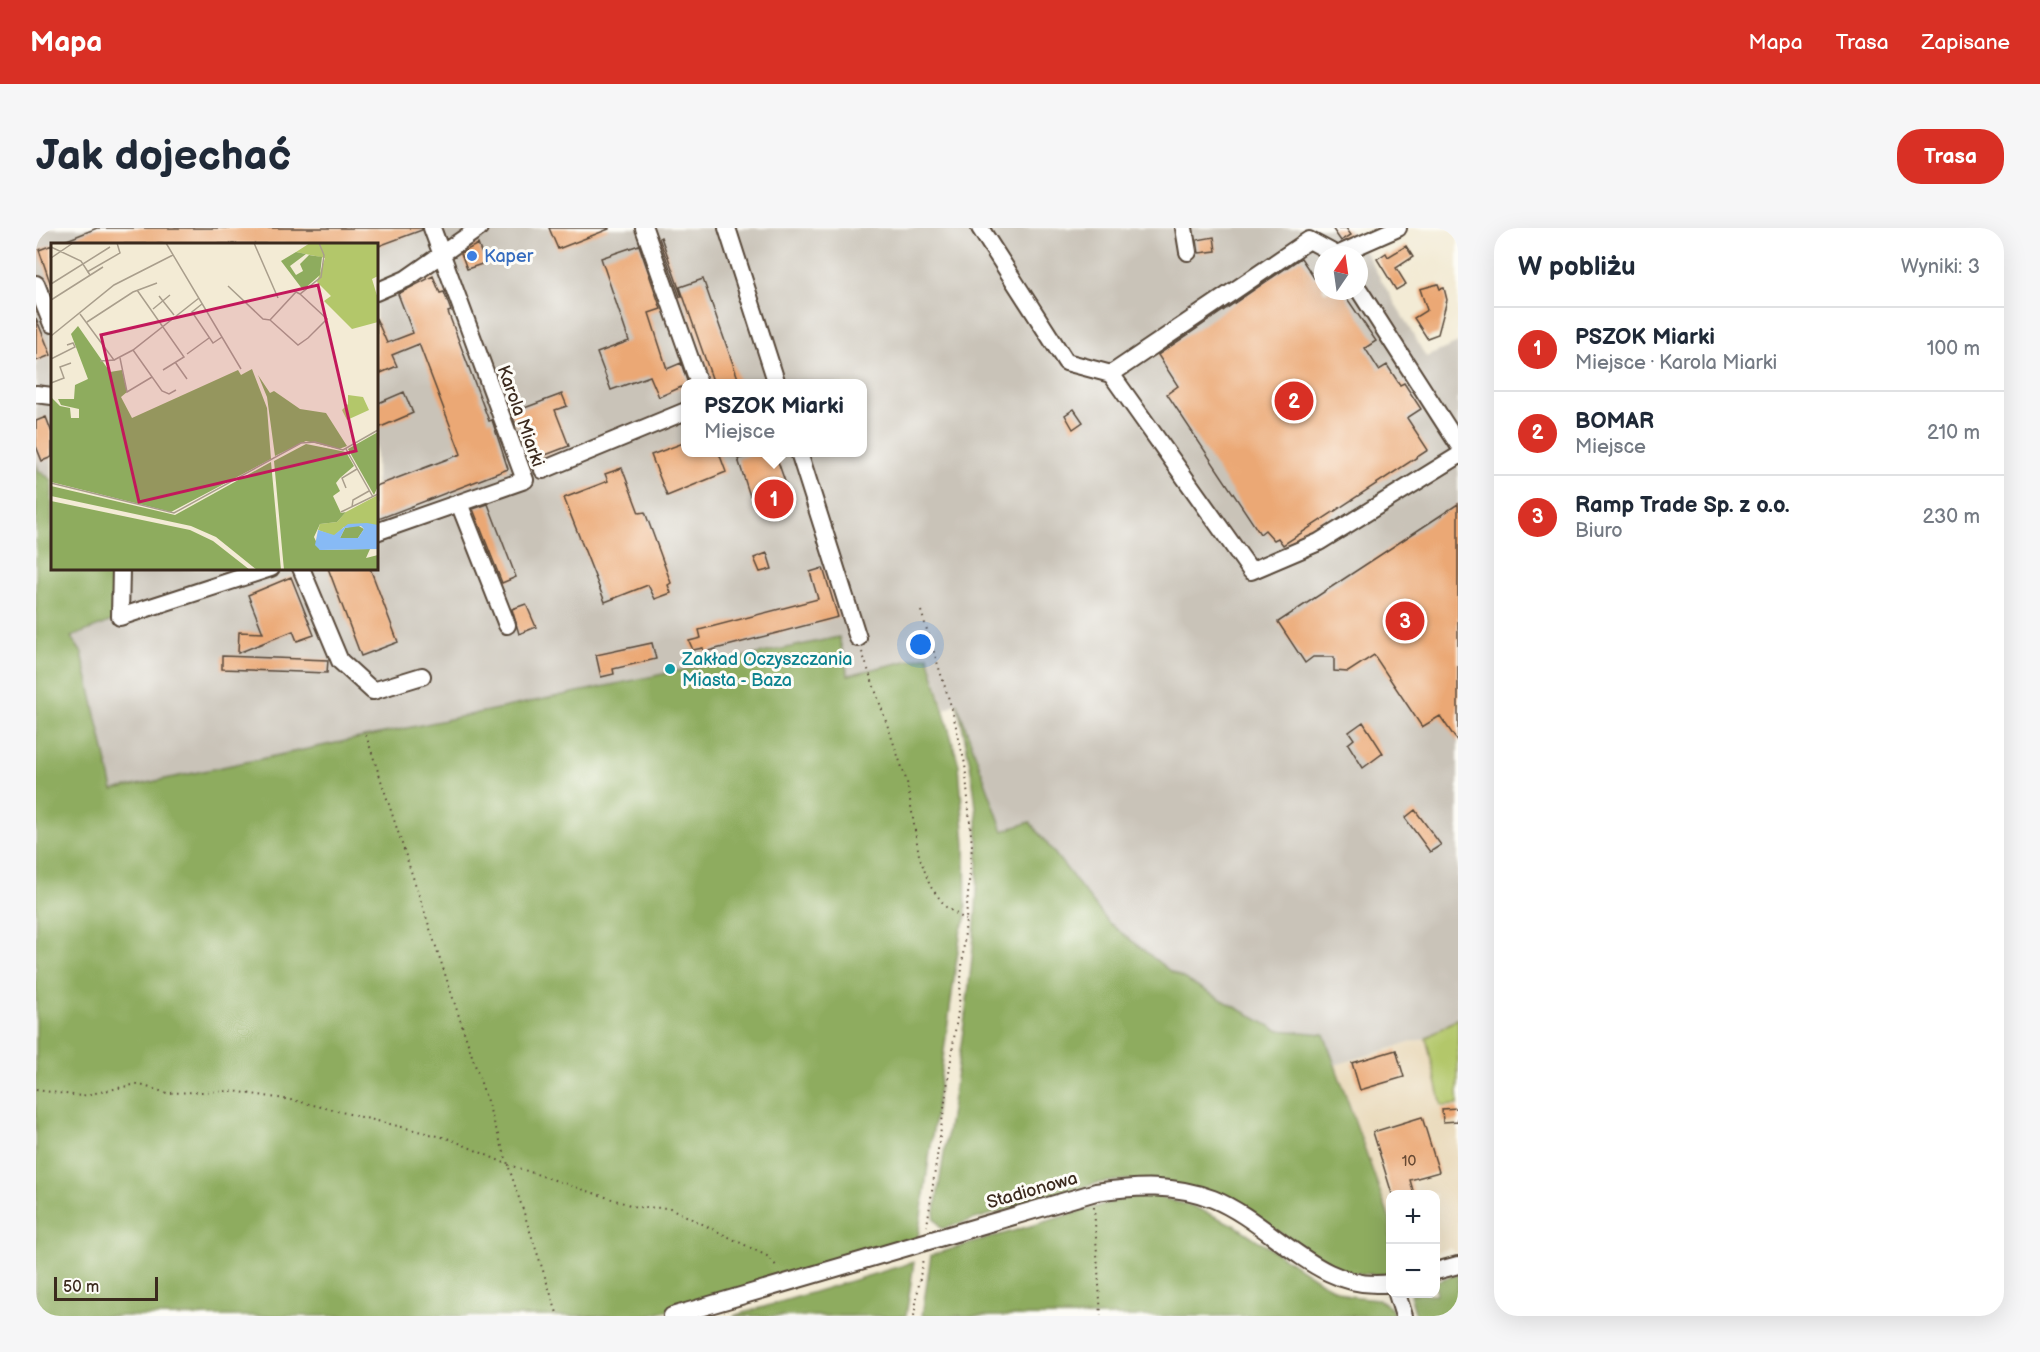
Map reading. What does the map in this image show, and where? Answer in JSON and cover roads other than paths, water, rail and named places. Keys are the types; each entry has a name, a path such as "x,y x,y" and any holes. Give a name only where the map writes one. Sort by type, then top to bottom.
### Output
{"street":[{"name":"Karola Miarki","path":"378,531 525,480 432,228"},
{"path":"378,291 406,279 440,253 479,228"},
{"path":"644,228 697,379"},
{"path":"727,228 775,379"},
{"path":"980,228 1066,362 1111,374 1251,571 1319,542 1458,456"},
{"path":"1184,228 1188,252"},
{"path":"1357,246 1398,228"},
{"path":"1111,374 1309,240 1320,246"},
{"path":"36,284 51,322"},
{"path":"1365,300 1458,444"},
{"path":"36,394 51,396"},
{"name":"Karola Miarki","path":"543,470 681,413"},
{"path":"800,457 858,638"},
{"path":"459,503 507,625"},
{"path":"121,570 120,617 265,570"},
{"path":"302,570 340,661 373,690 422,676"},
{"name":"Stadionowa","path":"672,1316 1096,1192 1156,1186 1189,1191 1215,1200 1326,1272 1341,1278 1379,1285 1386,1284"},
{"path":"1440,1270 1458,1265"},
{"path":"1399,1298 1404,1316"}],"place":[{"name":"Kaper","path":"472,256"},
{"name":"BOMAR","path":"1294,401"},
{"name":"PSZOK Miarki","path":"774,499"},
{"name":"Ramp Trade Sp. z o.o.","path":"1405,621"},
{"name":"Zakład Oczyszczania Miasta - Baza","path":"670,669"}]}
